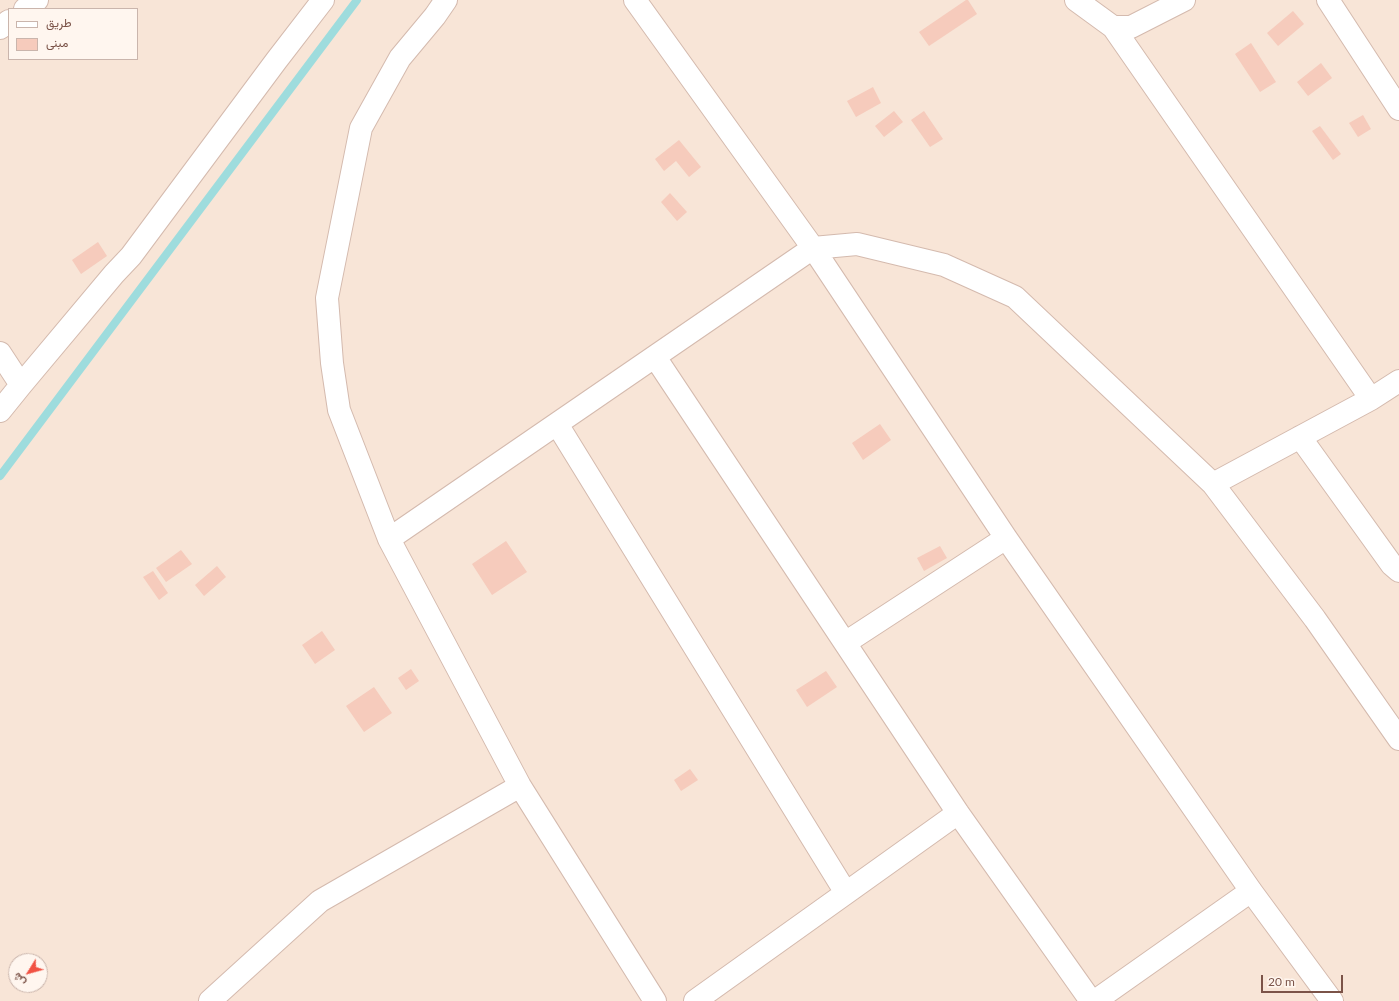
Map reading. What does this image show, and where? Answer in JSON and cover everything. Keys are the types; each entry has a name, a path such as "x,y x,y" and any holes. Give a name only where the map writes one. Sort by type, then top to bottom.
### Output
{"street":[{"path":"26,8 37,0"},
{"path":"0,411 114,274 131,256 323,0"},
{"path":"446,0 435,16 400,58 361,128 327,298 332,363 339,410 389,539 520,786 655,1001"},
{"path":"635,0 813,248 1006,538 1251,891 1332,1001"},
{"path":"1076,0 1113,27 1371,399"},
{"path":"1113,27 1131,27 1184,0"},
{"path":"1328,0 1399,109"},
{"path":"389,539 813,248 857,244 944,265 1015,297 1214,484 1314,618 1399,740"},
{"path":"0,353 21,385"},
{"path":"655,357 958,813 1091,1001"},
{"path":"1214,484 1371,399 1399,381"},
{"path":"557,424 846,893"},
{"path":"1300,437 1397,565"},
{"path":"845,643 1006,538"},
{"path":"210,1001 320,901 520,786"},
{"path":"695,1001 958,813"},
{"path":"1095,1001 1251,891"}],"shaded area":[{"path":"0,0 1399,0 1399,1001 0,1001"}],"building":[{"path":"968,0 977,14 929,46 919,32"},
{"path":"1293,11 1304,24 1278,46 1267,33"},
{"path":"1251,43 1276,82 1260,92 1235,54"},
{"path":"1321,63 1332,78 1308,96 1297,82"},
{"path":"873,87 881,103 856,117 847,101"},
{"path":"894,111 903,122 884,137 875,126"},
{"path":"924,111 943,139 930,147 911,120"},
{"path":"1363,115 1371,129 1358,137 1349,123"},
{"path":"1320,126 1341,154 1333,160 1312,131"},
{"path":"679,140 701,167 689,177 676,161 664,171 655,159"},
{"path":"670,193 687,212 677,221 661,202"},
{"path":"98,242 107,256 81,274 72,260"},
{"path":"880,424 891,440 863,460 852,443"},
{"path":"506,541 527,572 492,595 472,564"},
{"path":"940,546 947,558 924,571 917,558"},
{"path":"181,550 192,564 166,582 156,568"},
{"path":"217,566 226,577 204,596 195,585"},
{"path":"153,571 168,593 159,600 143,577"},
{"path":"322,631 335,650 315,664 302,645"},
{"path":"411,669 419,681 406,690 398,678"},
{"path":"826,671 837,687 807,707 796,690"},
{"path":"374,687 392,713 364,732 346,706"},
{"path":"690,769 698,780 681,791 674,780"}],"waterway":[{"path":"0,476 357,0"}]}
